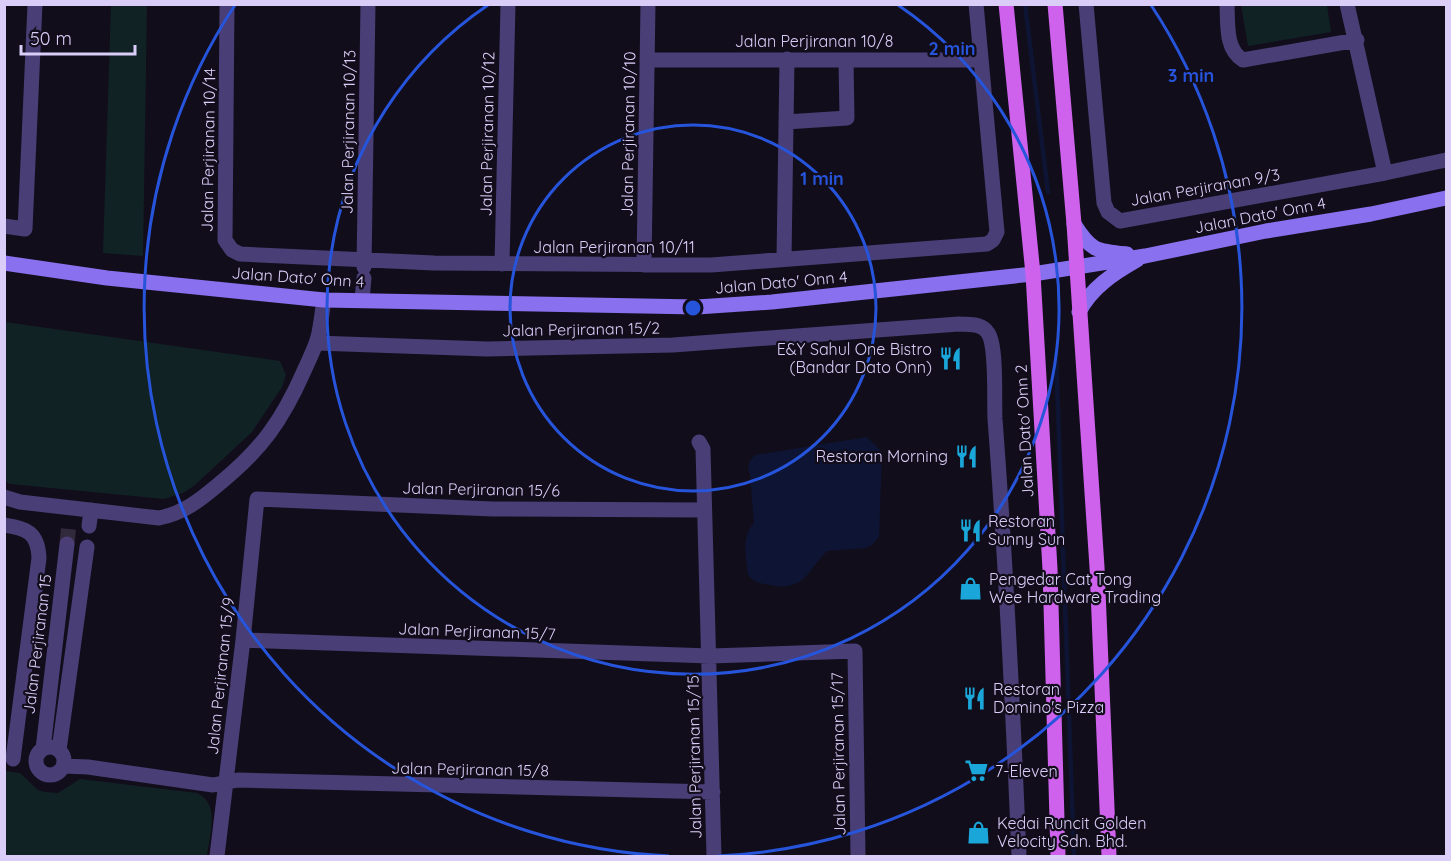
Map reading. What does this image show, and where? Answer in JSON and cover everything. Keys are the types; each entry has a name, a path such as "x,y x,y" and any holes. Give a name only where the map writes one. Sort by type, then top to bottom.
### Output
{"main road":[{"name":"Jalan Dato' Onn 2","path":"1006,4 1033,274 1050,569 1058,856"},
{"path":"1055,4 1074,224 1078,312 1097,567 1109,856"},
{"name":"Jalan Dato' Onn 4","path":"4,263 107,278 324,300 697,307 772,302 1076,268 1446,198"},
{"path":"1074,224 1086,243 1097,249 1145,256"},
{"path":"1078,312 1097,287 1145,256"}],"street":[{"path":"4,226 25,229 35,4"},
{"name":"Jalan Perjiranan 10/14","path":"227,4 225,240 232,250 240,254"},
{"name":"Jalan Perjiranan 10/13","path":"362,300 368,4"},
{"name":"Jalan Perjiranan 10/12","path":"502,264 508,4"},
{"name":"Jalan Perjiranan 10/10","path":"644,265 648,4"},
{"path":"976,4 981,60"},
{"name":"Jalan Perjiranan 9/3","path":"1086,4 1104,203 1108,212 1119,221 1446,160"},
{"path":"1227,4 1231,48 1244,60 1357,40"},
{"path":"1347,4 1357,40 1385,173"},
{"path":"784,259 787,59"},
{"name":"Jalan Perjiranan 10/8","path":"648,60 981,60"},
{"path":"786,122 847,118 846,60"},
{"name":"Jalan Perjiranan 10/11","path":"240,254 364,268 502,264 711,265 992,238 981,60"},
{"path":"4,497 20,502 70,507 90,518 159,518 175,515 206,495 255,452 280,420 291,402 316,343 324,300"},
{"name":"Jalan Perjiranan 15/2","path":"316,343 487,349 673,345 959,324 980,326 987,332 992,351 1006,568 1019,856"},
{"name":"Jalan Perjiranan 15/15","path":"699,442 703,449 714,856"},
{"name":"Jalan Perjiranan 15/6","path":"257,499 493,509 704,510"},
{"name":"Jalan Perjiranan 15/9","path":"217,856 257,499"},
{"path":"69,523 70,507"},
{"path":"4,525 25,529 38,544 39,558 9,759 40,755 54,747 64,758 63,766 56,774 45,774 37,766 40,755"},
{"name":"Jalan Perjiranan 15","path":"40,755 67,544"},
{"path":"59,750 87,547"},
{"name":"Jalan Perjiranan 15/7","path":"243,640 710,657 855,651"},
{"name":"Jalan Perjiranan 15/17","path":"855,651 858,856"},
{"name":"Jalan Perjiranan 15/8","path":"63,766 88,767 213,784 227,781 713,792"}],"shaded area":[{"path":"111,5 147,5 143,256 103,253"},
{"path":"1241,5 1327,5 1331,32 1248,46"},
{"path":"5,322 280,361 286,375 282,387 252,432 195,485 183,493 164,499 10,484 4,480"},
{"path":"5,771 20,773 38,790 45,792 58,793 80,779 197,793 204,798 211,812 212,821 207,856 5,856"}],"water":[{"path":"867,437 882,452 879,537 866,548 827,551 798,583 782,586 767,585 748,575 745,547 747,534 754,523 748,467 753,457"}],"waterway":[{"path":"1025,4 1048,192"},
{"path":"1056,353 1074,856"}],"tunnel":[{"path":"67,544 69,523"}],"place":[{"name":"E&Y Sahul One Bistro (Bandar Dato Onn)","path":"950,358"},
{"name":"Restoran Morning","path":"966,456"},
{"name":"Restoran Sunny Sun","path":"970,530"},
{"name":"Pengedar Cat Tong Wee Hardware Trading","path":"971,588"},
{"name":"Restoran Domino's Pizza","path":"975,698"},
{"name":"7-Eleven","path":"977,771"},
{"name":"Kedai Runcit Golden Velocity Sdn. Bhd.","path":"979,832"}]}
